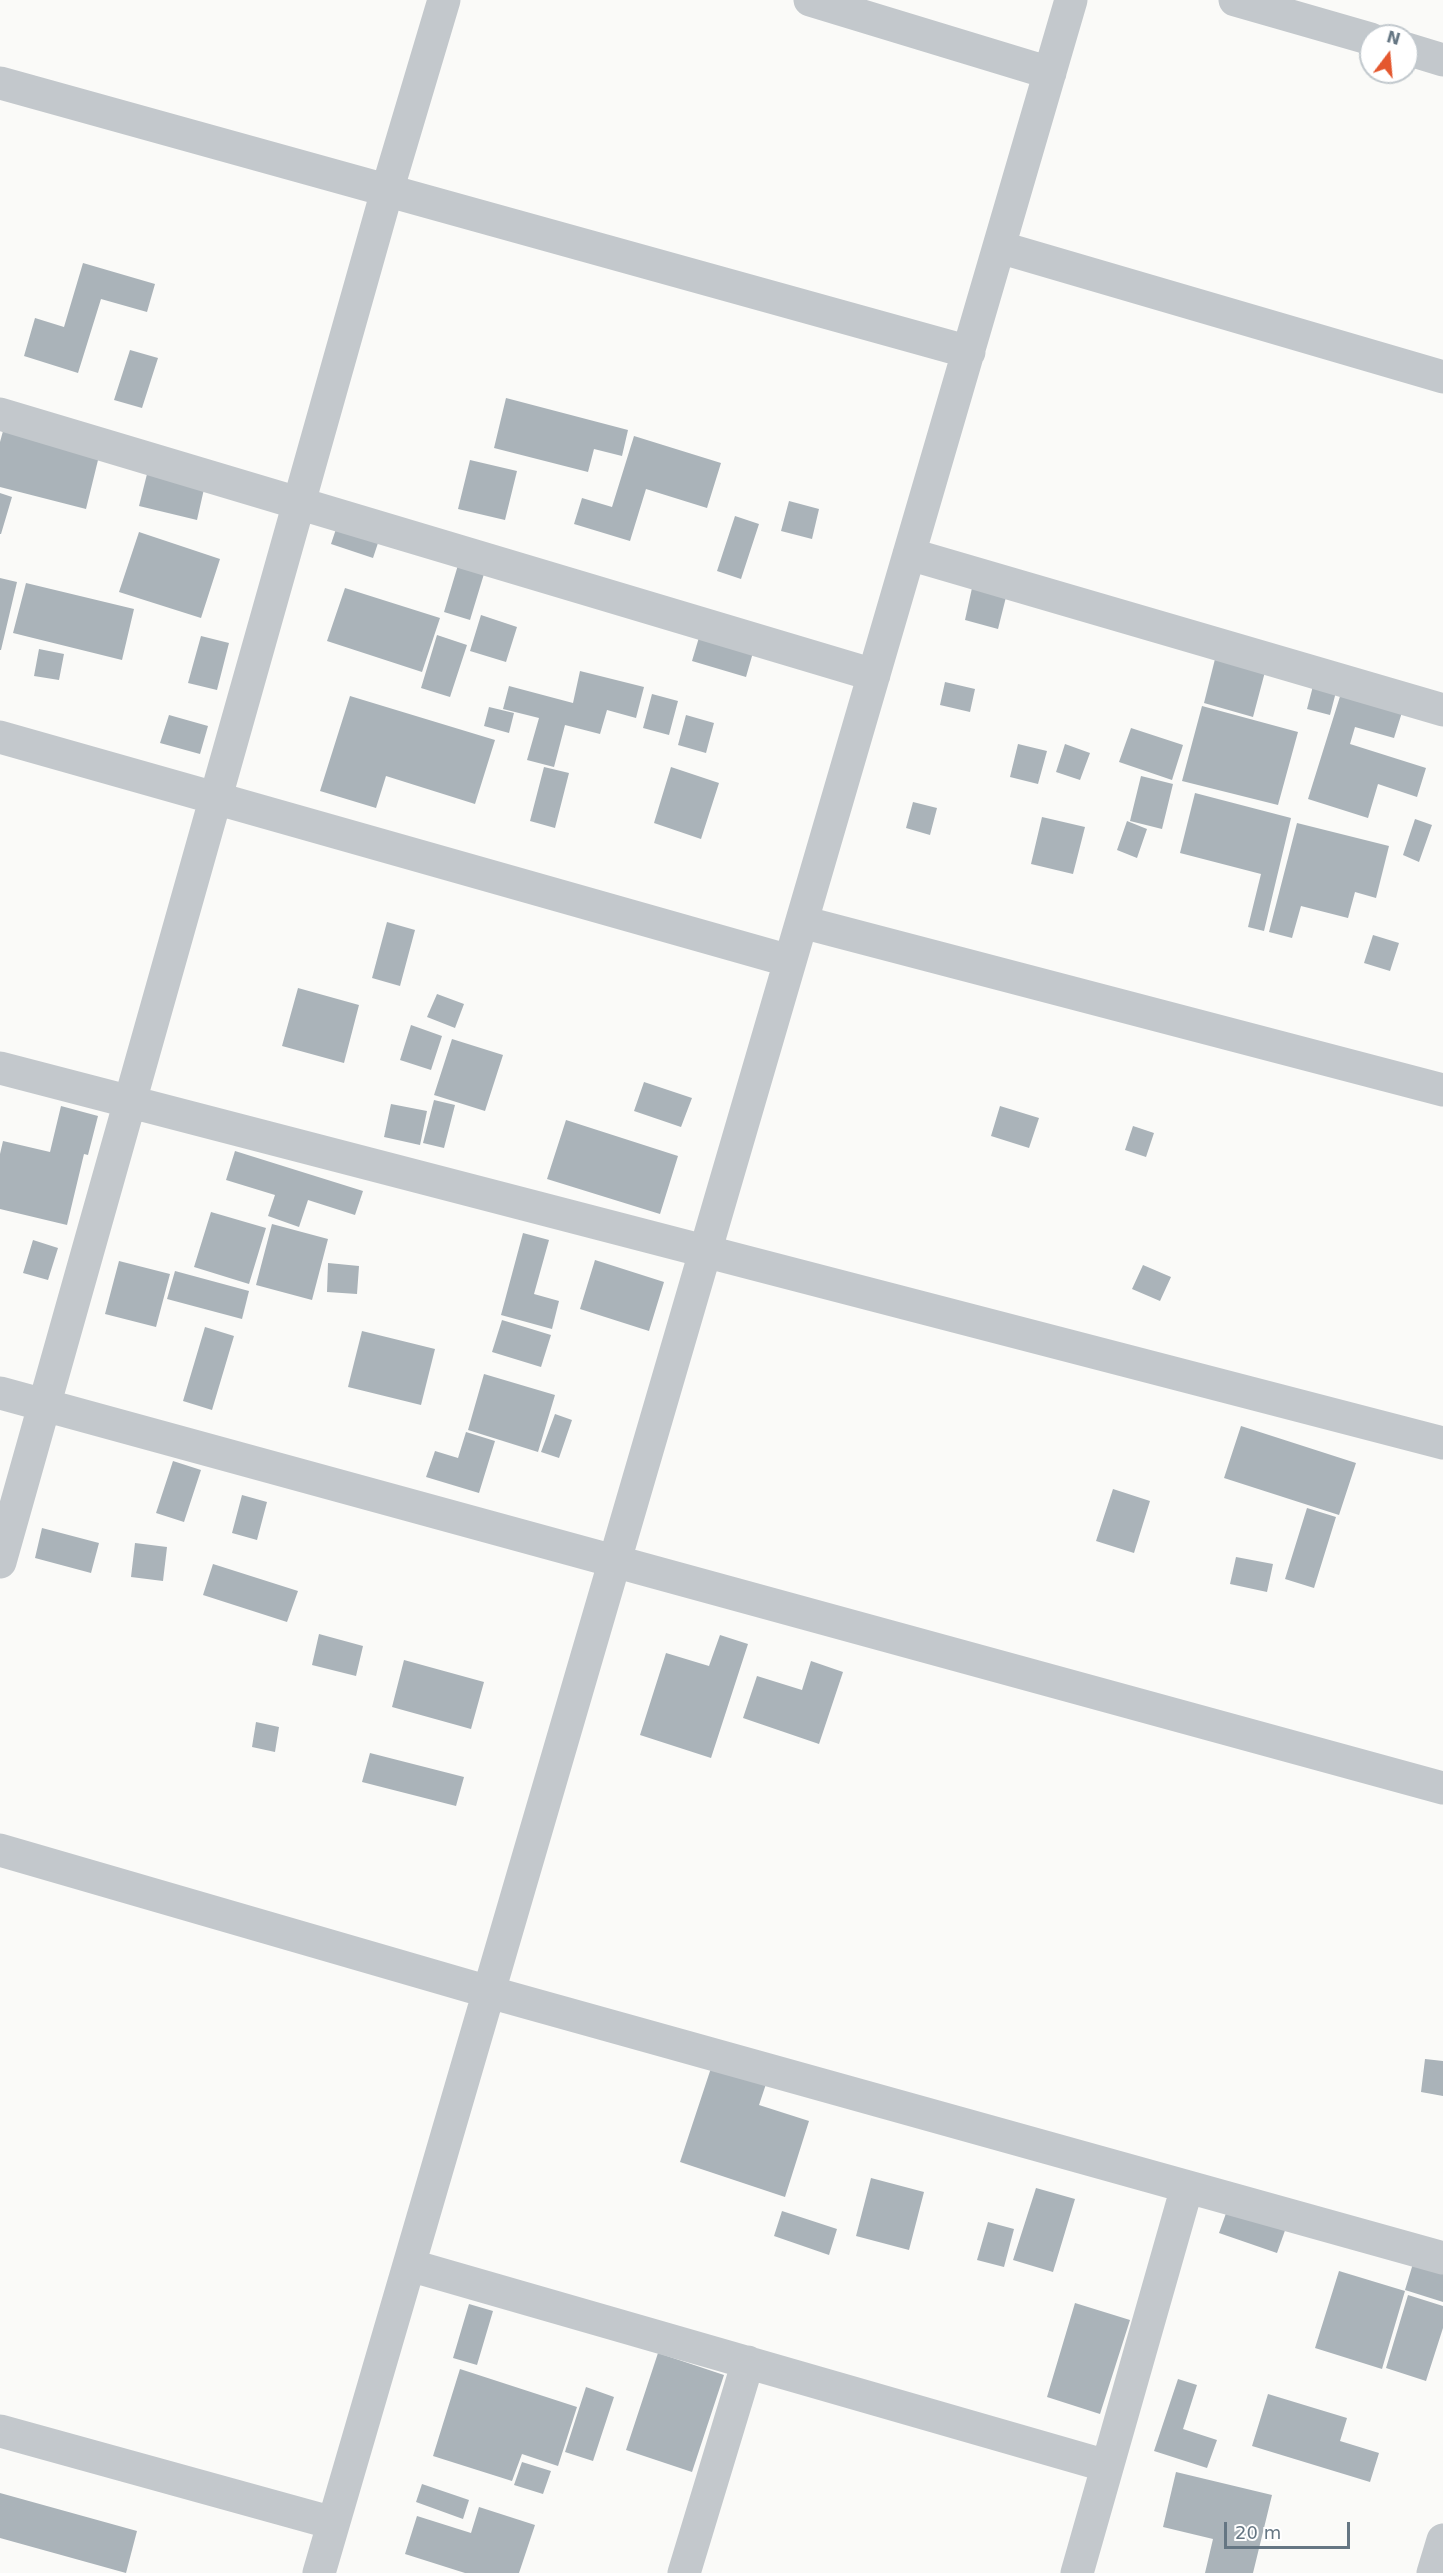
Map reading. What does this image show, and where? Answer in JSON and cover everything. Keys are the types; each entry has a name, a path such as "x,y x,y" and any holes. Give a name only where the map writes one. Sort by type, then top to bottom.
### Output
{"street":[{"path":"0,1562 387,190 444,0"},
{"path":"810,0 1050,73"},
{"path":"319,2573 1071,0"},
{"path":"1235,0 1359,36"},
{"path":"1419,53 1443,60"},
{"path":"0,83 969,352"},
{"path":"999,247 1443,377"},
{"path":"0,414 874,675"},
{"path":"909,554 1443,710"},
{"path":"0,737 790,961"},
{"path":"801,922 1443,1090"},
{"path":"0,1068 1443,1443"},
{"path":"0,1393 1443,1788"},
{"path":"0,1850 489,1992 1443,2258"},
{"path":"1077,2573 1187,2187"},
{"path":"409,2265 1107,2466"},
{"path":"684,2573 748,2362"},
{"path":"0,2431 333,2523"},
{"path":"1433,2573 1443,2540"}],"building":[{"path":"83,263 155,284 147,312 101,299 78,373 24,356 35,318 64,327"},
{"path":"130,350 158,358 142,408 114,400"},
{"path":"506,398 628,430 622,456 594,449 588,472 494,448"},
{"path":"3,431 99,456 86,509 0,487 0,442"},
{"path":"634,436 721,463 707,508 646,489 630,541 574,524 582,498 612,507"},
{"path":"470,460 517,471 505,520 458,509"},
{"path":"147,474 204,489 197,520 139,506"},
{"path":"0,493 12,497 1,534 0,534"},
{"path":"789,501 819,509 812,539 781,531"},
{"path":"342,511 384,525 373,558 331,544"},
{"path":"735,516 759,524 741,579 717,571"},
{"path":"139,532 220,559 201,618 119,592"},
{"path":"461,555 487,564 470,620 444,612"},
{"path":"0,578 17,582 1,650 0,650"},
{"path":"26,583 134,609 122,660 13,633"},
{"path":"345,588 440,618 422,672 327,641"},
{"path":"972,588 1006,597 998,629 965,620"},
{"path":"481,615 517,627 506,662 470,651"},
{"path":"700,634 754,649 746,677 692,661"},
{"path":"437,635 467,645 450,697 421,688"},
{"path":"201,636 229,643 217,690 188,683"},
{"path":"39,649 64,654 59,680 34,676"},
{"path":"1216,655 1266,668 1253,717 1204,703"},
{"path":"580,671 644,687 636,718 607,710 600,734 565,725 554,767 527,760 539,718 503,709 509,686 573,703"},
{"path":"945,682 975,689 970,712 940,705"},
{"path":"1313,686 1336,692 1330,715 1307,709"},
{"path":"1342,690 1403,709 1394,738 1355,727 1350,744 1426,768 1417,797 1378,784 1368,818 1308,799"},
{"path":"652,694 678,701 669,735 643,728"},
{"path":"350,696 495,740 475,804 386,776 376,808 320,791"},
{"path":"1202,706 1298,732 1278,805 1182,781"},
{"path":"489,707 514,713 509,733 484,726"},
{"path":"169,715 208,726 200,754 160,743"},
{"path":"686,715 714,723 706,753 678,745"},
{"path":"1131,728 1183,745 1172,780 1119,762"},
{"path":"1018,744 1047,751 1038,784 1010,777"},
{"path":"1065,744 1090,753 1080,780 1056,772"},
{"path":"544,767 569,773 555,828 530,821"},
{"path":"671,767 719,783 701,839 654,823"},
{"path":"1141,776 1173,784 1162,829 1130,821"},
{"path":"1195,793 1291,818 1264,931 1248,927 1261,874 1180,853"},
{"path":"913,802 937,808 930,835 906,828"},
{"path":"1042,817 1085,827 1073,874 1031,864"},
{"path":"1415,819 1432,825 1419,862 1403,855"},
{"path":"1127,821 1147,829 1137,858 1117,850"},
{"path":"1297,823 1389,846 1376,898 1355,892 1348,918 1301,906 1292,938 1269,932"},
{"path":"387,922 415,930 400,986 372,978"},
{"path":"1373,935 1399,943 1390,971 1364,963"},
{"path":"298,988 359,1005 344,1063 282,1046"},
{"path":"437,994 464,1004 455,1028 427,1017"},
{"path":"411,1025 442,1036 431,1070 400,1060"},
{"path":"452,1039 503,1055 485,1111 434,1095"},
{"path":"644,1082 692,1098 681,1127 634,1111"},
{"path":"434,1100 455,1105 444,1148 423,1143"},
{"path":"391,1104 427,1111 420,1145 384,1137"},
{"path":"61,1106 98,1116 88,1155 84,1154 67,1225 0,1209 0,1154 3,1141 50,1152"},
{"path":"1000,1106 1039,1118 1029,1148 991,1136"},
{"path":"566,1120 678,1156 660,1214 547,1179"},
{"path":"1133,1126 1154,1133 1146,1157 1125,1150"},
{"path":"235,1151 363,1191 355,1215 308,1200 299,1227 268,1216 275,1195 226,1180"},
{"path":"211,1212 266,1228 249,1284 194,1267"},
{"path":"272,1224 328,1239 312,1300 256,1285"},
{"path":"523,1233 549,1240 534,1294 559,1301 552,1329 501,1315"},
{"path":"33,1240 58,1248 48,1280 23,1273"},
{"path":"595,1260 664,1282 649,1331 580,1309"},
{"path":"119,1261 170,1274 156,1327 105,1314"},
{"path":"328,1263 359,1266 357,1294 327,1292"},
{"path":"1143,1265 1171,1277 1160,1301 1132,1289"},
{"path":"175,1271 249,1291 242,1319 167,1299"},
{"path":"502,1320 551,1335 541,1367 492,1352"},
{"path":"205,1327 234,1336 212,1410 183,1401"},
{"path":"362,1331 435,1349 421,1405 348,1387"},
{"path":"484,1374 555,1395 538,1452 468,1430"},
{"path":"555,1414 572,1420 559,1458 541,1452"},
{"path":"1241,1426 1356,1463 1339,1515 1224,1478"},
{"path":"466,1432 495,1441 479,1493 426,1477 435,1451 458,1458"},
{"path":"173,1461 201,1470 184,1522 156,1513"},
{"path":"1113,1489 1150,1501 1134,1553 1096,1541"},
{"path":"242,1495 267,1502 257,1540 232,1533"},
{"path":"1307,1508 1336,1517 1314,1588 1285,1579"},
{"path":"42,1528 99,1543 91,1573 35,1558"},
{"path":"135,1543 167,1547 163,1581 131,1577"},
{"path":"1236,1557 1273,1564 1267,1592 1230,1584"},
{"path":"213,1564 298,1591 287,1622 203,1595"},
{"path":"319,1634 363,1646 356,1676 312,1665"},
{"path":"720,1635 748,1644 711,1758 640,1735 666,1653 709,1666"},
{"path":"404,1660 484,1682 471,1729 392,1707"},
{"path":"811,1661 843,1672 819,1744 743,1718 757,1676 802,1690"},
{"path":"256,1722 279,1727 275,1752 252,1747"},
{"path":"370,1753 464,1777 456,1806 362,1782"},
{"path":"1425,2059 1443,2061 1443,2096 1421,2092"},
{"path":"713,2062 767,2081 759,2105 809,2121 785,2197 680,2162"},
{"path":"871,2178 924,2192 909,2250 856,2236"},
{"path":"1036,2188 1075,2199 1053,2272 1013,2260"},
{"path":"1230,2202 1288,2222 1277,2253 1219,2233"},
{"path":"782,2211 837,2229 829,2255 774,2236"},
{"path":"988,2222 1014,2229 1004,2267 977,2260"},
{"path":"1415,2257 1443,2261 1443,2302 1405,2290"},
{"path":"1339,2271 1405,2291 1382,2369 1315,2348"},
{"path":"1408,2295 1443,2306 1443,2328 1426,2381 1386,2368"},
{"path":"1075,2303 1130,2320 1100,2414 1047,2397"},
{"path":"469,2304 493,2311 477,2365 453,2358"},
{"path":"658,2353 724,2375 692,2472 626,2450"},
{"path":"460,2369 577,2407 558,2466 522,2454 512,2481 433,2456"},
{"path":"1178,2379 1197,2385 1183,2429 1217,2440 1207,2468 1154,2451"},
{"path":"586,2387 614,2397 593,2461 565,2452"},
{"path":"1268,2394 1347,2418 1340,2441 1379,2453 1370,2482 1252,2446"},
{"path":"522,2462 551,2471 543,2494 514,2485"},
{"path":"1176,2472 1272,2495 1253,2573 1205,2573 1213,2539 1163,2527"},
{"path":"422,2484 469,2500 463,2519 416,2502"},
{"path":"0,2493 137,2531 126,2573 0,2538"},
{"path":"479,2507 535,2525 519,2573 465,2573 405,2554 417,2516 471,2533"}]}
